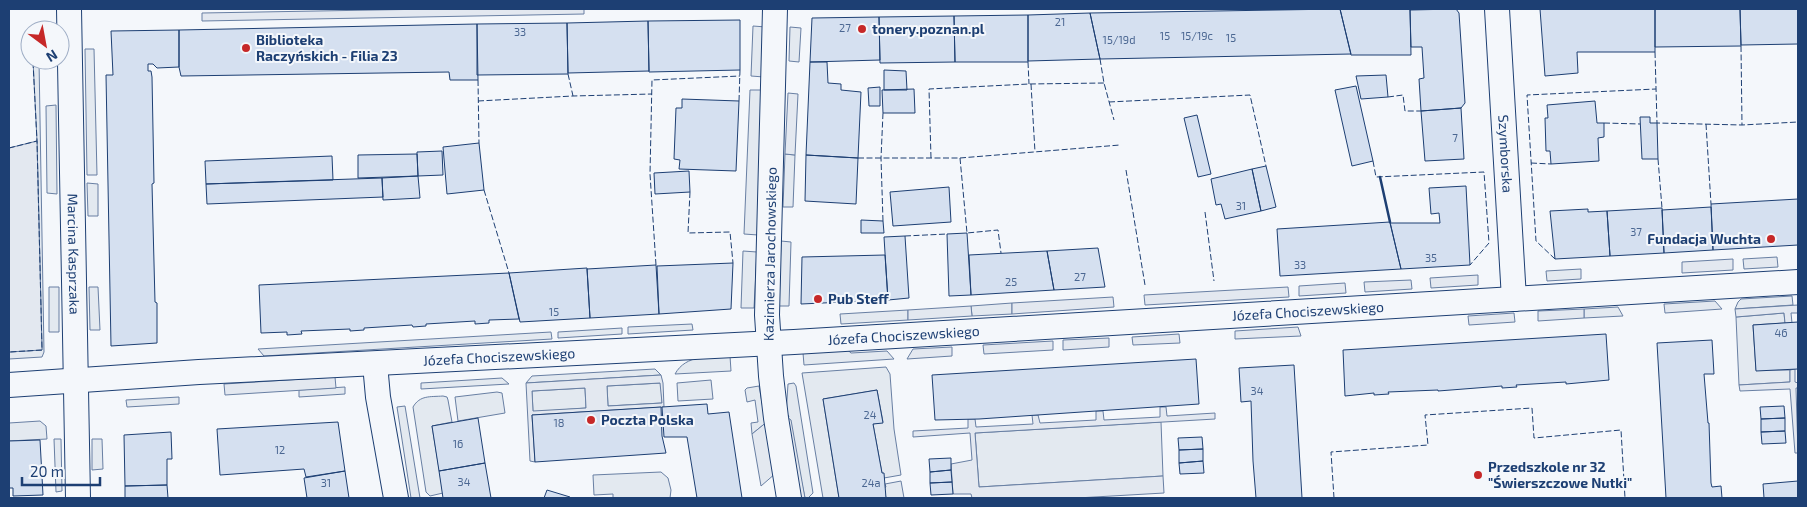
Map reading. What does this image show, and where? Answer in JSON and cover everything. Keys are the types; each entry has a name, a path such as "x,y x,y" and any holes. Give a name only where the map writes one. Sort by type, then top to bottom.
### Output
{"street":[{"name":"Marcina Kasprzaka","path":"69,9 78,498"},
{"name":"Kazimierza Jarochowskiego","path":"775,9 767,315 776,418 789,498"},
{"name":"Szymborska","path":"1497,9 1514,299"},
{"name":"Józefa Chociszewskiego","path":"9,384 769,344 1798,282"},
{"path":"375,364 378,396 396,498"}],"shaded area":[{"path":"433,9 584,9 584,14 202,21 202,13"},
{"path":"753,26 766,27 764,77 751,76"},
{"path":"790,27 801,28 799,62 789,61"},
{"path":"85,49 94,49 97,175 87,175"},
{"path":"33,70 39,70 44,352 42,357 9,359 9,352 42,350"},
{"path":"750,90 764,90 758,235 744,234"},
{"path":"788,93 798,94 795,155 785,154"},
{"path":"56,105 57,194 47,193 46,106"},
{"path":"37,141 42,350 9,352 9,148"},
{"path":"785,154 795,155 793,207 783,207"},
{"path":"87,183 98,184 98,216 88,216"},
{"path":"781,241 791,242 789,306 779,306"},
{"path":"743,251 757,252 754,308 741,308"},
{"path":"1777,257 1778,267 1744,269 1743,259"},
{"path":"1733,259 1733,270 1682,273 1682,262"},
{"path":"1581,269 1581,279 1547,281 1546,271"},
{"path":"1478,275 1478,285 1431,288 1430,278"},
{"path":"1411,280 1412,289 1365,292 1364,282"},
{"path":"1345,283 1346,293 1299,296 1299,286"},
{"path":"49,287 59,287 59,332 49,332"},
{"path":"89,287 98,287 100,330 90,330"},
{"path":"1288,287 1289,297 1145,305 1144,295"},
{"path":"1792,296 1793,305 1735,309 1741,299"},
{"path":"1113,297 1114,307 1012,314 1012,303"},
{"path":"1715,301 1722,309 1665,313 1664,304"},
{"path":"1012,303 1012,314 972,316 971,306"},
{"path":"1798,305 1798,313 1791,313 1792,323 1785,323 1784,313 1736,317 1735,309"},
{"path":"971,306 972,316 908,320 908,310"},
{"path":"1618,307 1623,316 1584,318 1584,309"},
{"path":"1584,309 1584,318 1538,321 1538,311"},
{"path":"908,310 908,320 841,324 840,314"},
{"path":"1514,313 1515,322 1469,325 1468,316"},
{"path":"1784,313 1785,323 1753,325 1756,370 1790,370 1790,382 1739,385 1736,317"},
{"path":"692,324 693,330 628,334 628,327"},
{"path":"1298,327 1301,336 1235,339 1235,331"},
{"path":"622,328 622,334 558,338 558,332"},
{"path":"551,332 552,339 264,356 258,349"},
{"path":"1179,334 1180,343 1133,345 1132,337"},
{"path":"1109,338 1109,347 1063,350 1063,340"},
{"path":"1053,341 1053,350 984,354 983,345"},
{"path":"842,345 851,353 887,351 894,359 804,365 803,353"},
{"path":"952,347 952,356 907,359 913,349"},
{"path":"730,356 731,371 675,374 685,363 692,360"},
{"path":"886,367 890,374 894,429 901,475 884,478 882,473 873,424 883,422 877,390 823,399 839,498 823,498 802,373"},
{"path":"655,369 661,375 526,383 532,376"},
{"path":"1795,369 1795,382 1798,383 1798,388 1796,388 1798,453 1795,453 1790,389 1740,391 1739,385 1790,382 1790,370"},
{"path":"661,375 664,407 532,415 535,462 530,461 526,383","holes":["660,383 662,403 608,406 607,386","585,388 586,408 533,411 532,391"]},
{"path":"335,377 336,388 225,395 224,384"},
{"path":"502,378 509,384 421,389 421,383"},
{"path":"711,380 713,399 678,401 677,383"},
{"path":"661,383 662,403 608,406 607,386"},
{"path":"794,383 813,493 808,498 805,498 789,416 786,414 788,384"},
{"path":"759,386 763,408 768,421 752,434 751,423 758,422 755,400 747,402 745,390"},
{"path":"345,387 345,394 299,397 299,390"},
{"path":"585,388 586,408 533,412 532,391"},
{"path":"502,393 505,413 458,421 455,397"},
{"path":"179,397 179,404 127,407 126,400"},
{"path":"447,397 452,422 432,426 443,493 430,496 426,492 413,407 419,400"},
{"path":"405,406 420,498 411,498 397,407"},
{"path":"1160,407 1166,407 1167,416 1215,413 1215,419 975,433 979,487 1163,476 1164,493 1077,498 972,498 971,494 953,494 951,464 972,460 970,433 913,437 913,431 968,428 968,419 975,419 976,427 1033,424 1032,415 1038,415 1040,423 1096,420 1096,411 1103,411 1104,420 1160,417"},
{"path":"784,415 791,420 805,498 796,498"},
{"path":"40,421 46,426 47,439 9,441 9,423"},
{"path":"768,421 776,473 761,486 752,434"},
{"path":"1161,422 1163,476 979,487 975,433"},
{"path":"54,439 61,439 62,491 56,492"},
{"path":"92,439 102,439 103,469 92,470"},
{"path":"661,472 668,478 671,490 670,498 613,498 613,494 594,495 593,475"},
{"path":"901,481 904,498 886,498 885,484"}],"building":[{"path":"1340,9 1351,54 1100,59 1090,13"},
{"path":"1340,9 1410,9 1411,55 1351,55"},
{"path":"1456,9 1459,13 1465,103 1461,108 1421,111 1419,79 1424,78 1422,47 1411,47 1410,10"},
{"path":"1540,9 1655,9 1655,52 1577,52 1578,73 1545,76"},
{"path":"1655,9 1740,9 1741,46 1655,47"},
{"path":"1740,9 1798,9 1798,44 1741,45"},
{"path":"1090,13 1100,59 1028,61 1028,15"},
{"path":"1028,15 1028,62 955,62 954,16"},
{"path":"954,16 955,62 880,63 879,17"},
{"path":"879,17 880,60 810,62 812,18"},
{"path":"740,20 740,70 649,72 648,21"},
{"path":"648,21 649,71 568,73 567,23"},
{"path":"567,23 568,74 477,75 477,24"},
{"path":"477,24 478,80 450,80 449,72 181,76 179,67 179,30"},
{"path":"179,30 179,67 157,68 153,64 148,64 148,71 151,71 152,77 154,183 152,184 157,343 111,346 106,75 113,75 111,31"},
{"path":"810,62 827,62 828,83 841,84 841,90 861,92 858,158 806,155"},
{"path":"884,70 906,71 907,90 884,90"},
{"path":"1386,75 1388,97 1361,99 1356,76"},
{"path":"1356,86 1373,161 1352,166 1335,90"},
{"path":"880,87 880,106 869,106 868,88"},
{"path":"914,89 915,113 883,113 882,90"},
{"path":"682,99 739,101 736,171 679,169 680,160 674,159 676,108 682,108"},
{"path":"1595,101 1597,123 1604,123 1604,137 1598,138 1599,161 1551,164 1550,151 1546,151 1545,118 1548,118 1547,105"},
{"path":"1461,108 1464,159 1425,161 1421,111"},
{"path":"1197,115 1211,174 1198,177 1184,118"},
{"path":"1640,117 1650,117 1650,123 1657,123 1658,159 1642,159"},
{"path":"479,143 484,190 447,194 443,147"},
{"path":"442,151 443,175 418,176 417,152"},
{"path":"417,154 418,176 358,178 358,155"},
{"path":"806,155 858,158 856,204 805,201"},
{"path":"332,156 333,180 206,184 205,161"},
{"path":"1266,166 1276,207 1261,211 1252,169"},
{"path":"1252,169 1261,211 1225,219 1221,204 1216,205 1211,179"},
{"path":"689,171 690,192 655,194 654,173"},
{"path":"418,176 420,198 383,200 382,178"},
{"path":"382,178 383,197 207,204 206,184"},
{"path":"1466,186 1470,265 1401,269 1390,223 1440,223 1439,213 1431,214 1429,188"},
{"path":"949,187 951,222 893,226 890,192"},
{"path":"1798,199 1798,245 1713,250 1711,204"},
{"path":"1711,207 1713,250 1664,253 1662,210"},
{"path":"1662,208 1664,253 1610,256 1607,211"},
{"path":"1588,209 1588,212 1607,211 1610,256 1555,259 1550,211"},
{"path":"861,220 883,221 884,233 861,233"},
{"path":"1390,222 1401,269 1280,276 1277,229"},
{"path":"967,233 971,295 949,296 947,234"},
{"path":"905,236 909,298 888,300 884,237"},
{"path":"1098,248 1105,287 1054,290 1047,251"},
{"path":"1047,251 1054,290 971,295 969,255"},
{"path":"885,255 888,300 801,304 802,257"},
{"path":"733,263 731,309 659,314 657,266"},
{"path":"656,265 659,314 590,318 587,269"},
{"path":"587,268 590,318 520,322 509,273"},
{"path":"509,273 519,319 489,320 489,323 475,324 475,321 426,324 426,326 413,327 412,325 364,328 364,330 350,331 350,329 301,331 302,334 287,335 287,332 261,333 259,285"},
{"path":"1798,322 1798,369 1756,371 1753,325"},
{"path":"1606,334 1609,380 1566,384 1566,382 1516,385 1517,387 1502,388 1502,386 1345,396 1343,350"},
{"path":"1712,340 1714,374 1704,374 1709,423 1711,483 1712,487 1721,486 1722,498 1666,498 1657,343"},
{"path":"1196,359 1199,404 979,419 935,420 932,375"},
{"path":"1294,365 1302,498 1256,498 1251,401 1241,402 1239,368"},
{"path":"877,390 883,423 873,424 882,473 884,473 886,498 839,498 823,399"},
{"path":"707,404 708,414 729,412 742,498 697,498 687,437 664,437 662,407"},
{"path":"1784,406 1785,418 1761,419 1760,407"},
{"path":"661,407 662,436 666,453 535,462 532,415"},
{"path":"478,418 485,463 439,471 432,426"},
{"path":"1785,418 1785,431 1761,432 1761,419"},
{"path":"338,422 345,471 306,477 304,469 220,475 217,429"},
{"path":"1785,431 1786,443 1762,444 1761,432"},
{"path":"171,432 172,459 167,459 167,485 125,486 124,435"},
{"path":"1202,437 1203,449 1179,450 1178,438"},
{"path":"40,440 43,495 13,496 13,488 9,488 9,441"},
{"path":"1203,449 1203,461 1179,463 1179,450"},
{"path":"951,458 951,470 930,472 929,459"},
{"path":"1203,461 1204,473 1180,474 1179,463"},
{"path":"485,463 491,498 443,498 439,471"},
{"path":"951,470 952,482 930,483 930,472"},
{"path":"345,471 349,498 307,498 304,478"},
{"path":"1798,481 1798,498 1764,498 1763,484"},
{"path":"952,482 953,494 931,495 930,483"},
{"path":"167,485 168,498 125,498 125,486"},
{"path":"547,490 570,497 570,498 544,498"}],"fence":[{"path":"1741,46 1742,125"},
{"path":"1655,52 1657,123 1742,125 1798,122"},
{"path":"1100,59 1114,120"},
{"path":"1028,62 1029,84"},
{"path":"33,70 37,141"},
{"path":"739,101 740,70"},
{"path":"568,74 573,96"},
{"path":"656,265 650,174 652,80 740,76"},
{"path":"478,80 479,143"},
{"path":"931,158 929,89 1029,84 1104,83"},
{"path":"1031,84 1035,152"},
{"path":"1555,259 1536,241 1527,95 1656,89"},
{"path":"478,101 652,94"},
{"path":"1109,102 1250,95 1266,166"},
{"path":"1388,97 1403,95 1405,111 1421,111"},
{"path":"883,113 881,158 883,221"},
{"path":"1604,123 1640,124"},
{"path":"1706,124 1711,204"},
{"path":"9,148 37,141 42,350 9,352"},
{"path":"858,158 960,158 1120,145"},
{"path":"960,158 967,233 998,230 1001,253"},
{"path":"1658,159 1662,208"},
{"path":"1373,161 1376,177 1484,172 1489,243 1470,265"},
{"path":"1531,163 1551,164"},
{"path":"1126,170 1145,285"},
{"path":"484,190 509,273"},
{"path":"690,192 688,233 730,232 733,263"},
{"path":"1205,212 1214,281"},
{"path":"905,236 947,234"},
{"path":"1334,498 1331,452 1428,445 1425,415 1532,408 1534,438 1621,430 1625,498"}],"wall":[{"path":"1380,177 1390,222"}],"place":[{"name":"tonery.poznan.pl","path":"862,29"},
{"name":"Biblioteka Raczyńskich - Filia 23","path":"246,48"},
{"name":"Fundacja Wuchta","path":"1771,239"},
{"name":"Pub Steff","path":"818,299"},
{"name":"Poczta Polska","path":"591,420"},
{"name":"Przedszkole nr 32 \"Świerszczowe Nutki\"","path":"1478,475"}]}
